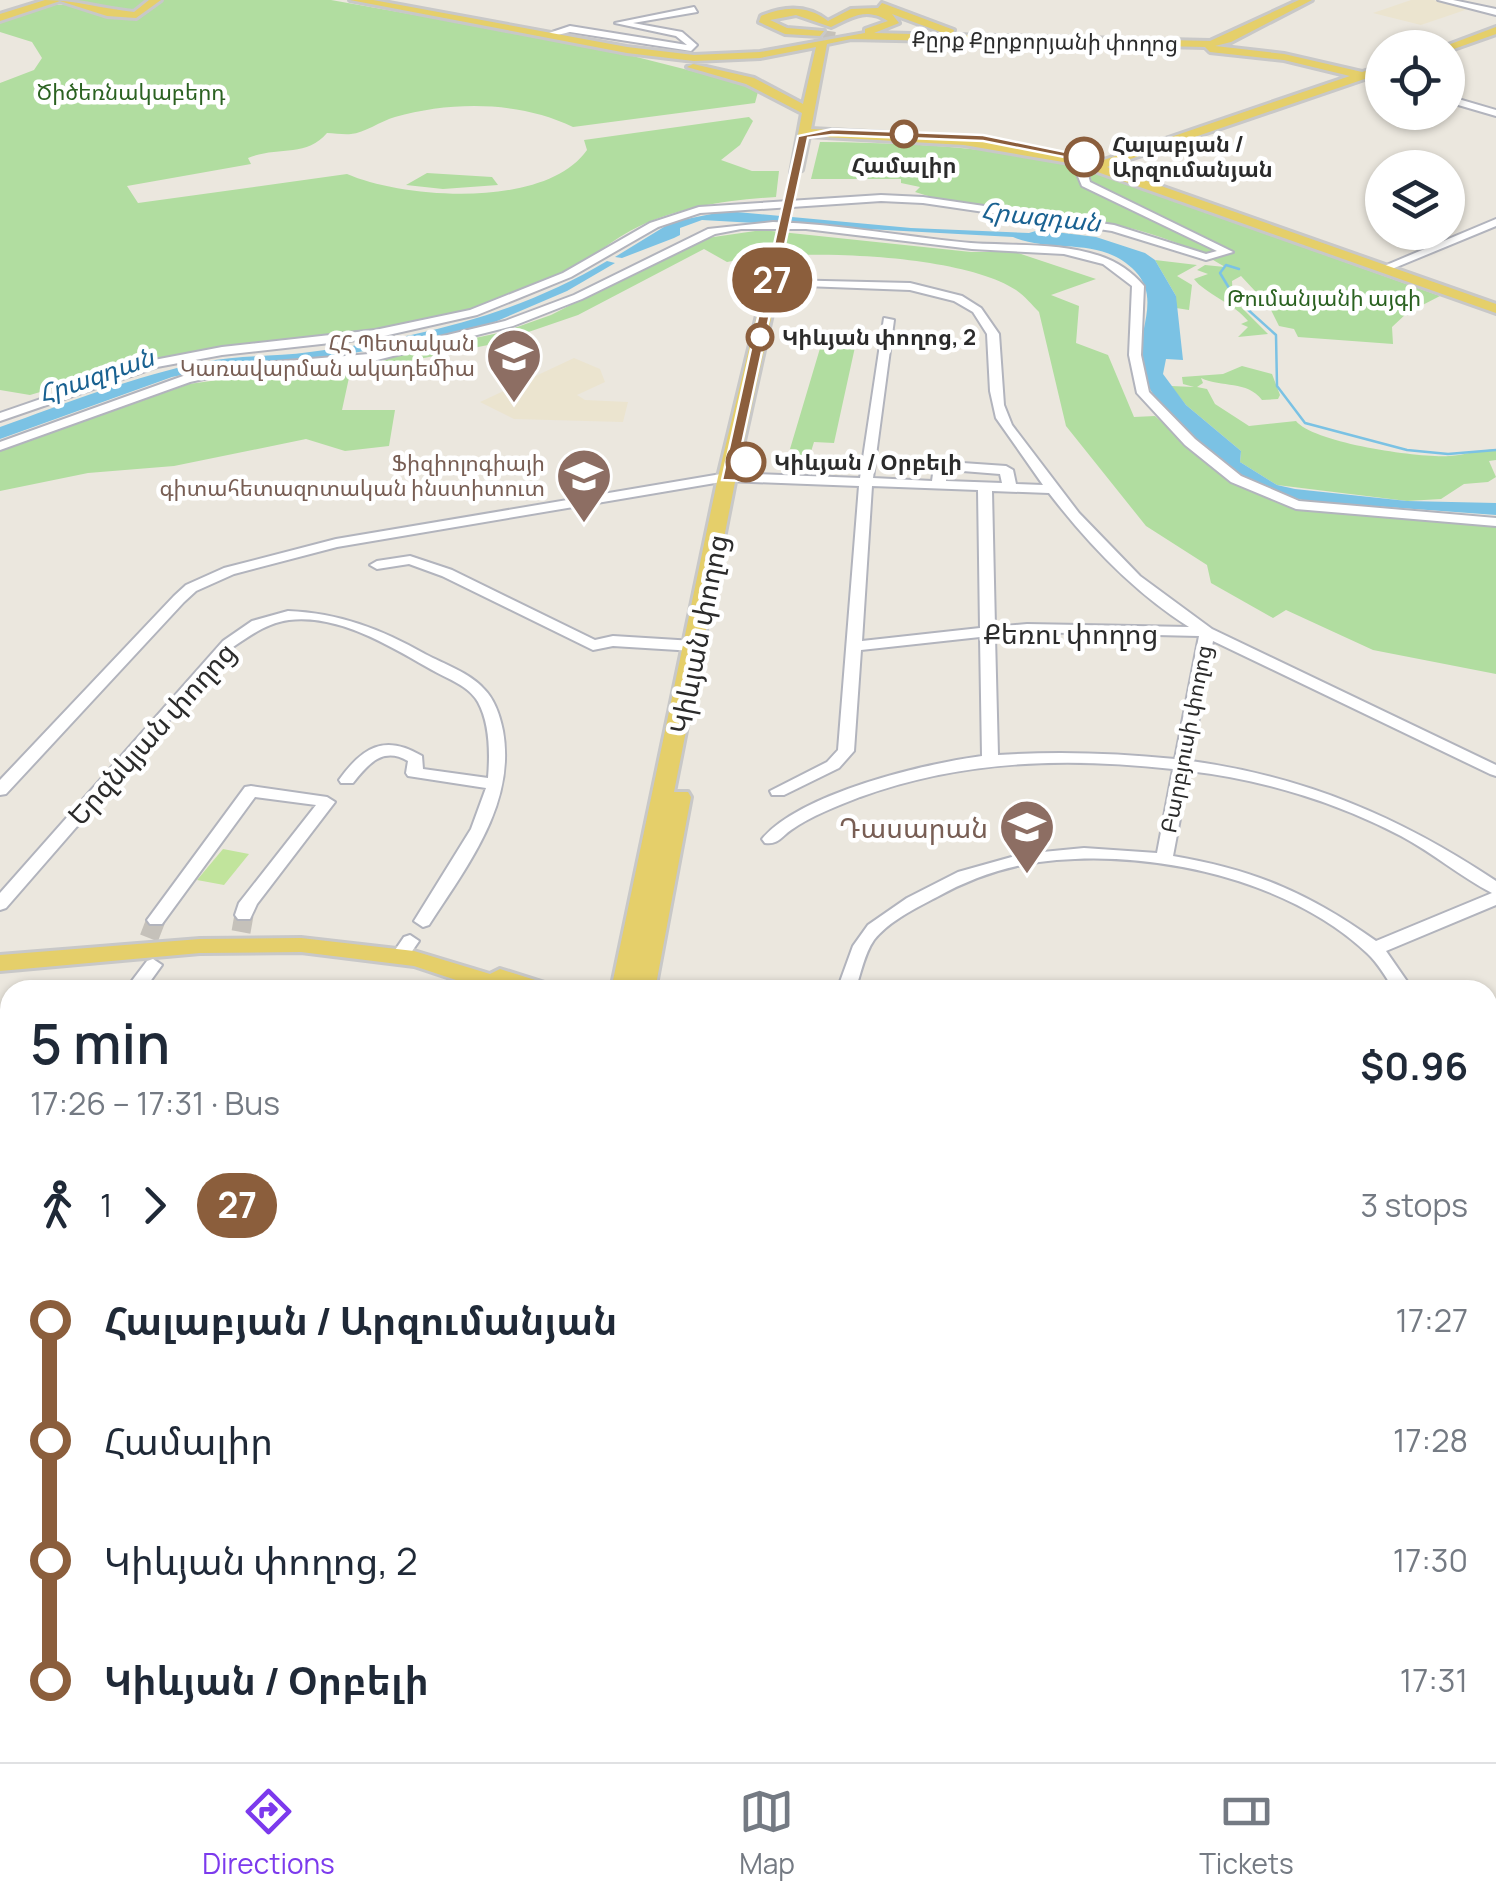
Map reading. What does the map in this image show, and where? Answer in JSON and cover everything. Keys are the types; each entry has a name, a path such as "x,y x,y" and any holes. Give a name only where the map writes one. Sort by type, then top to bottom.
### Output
{"main road":[{"path":"0,15 50,1 136,15 156,0"},
{"path":"355,0 627,50 694,58 760,56"},
{"path":"370,0 661,52 717,56 768,52 834,33"},
{"path":"801,170 815,92 837,41 827,12 838,0"},
{"path":"807,134 808,111 834,33 834,14 849,0"},
{"path":"867,0 963,36"},
{"name":"Քըրք Քըրքորյանի փողոց","path":"834,33 1210,44 1292,0"},
{"path":"1222,39 1307,0"},
{"path":"787,11 814,15 834,33 792,32 765,22 770,15 787,11"},
{"path":"1465,41 1496,30"},
{"path":"815,92 784,91 743,72 744,62 830,38 834,33"},
{"name":"Քըրք Քըրքորյանի փողոց","path":"834,33 1192,42 1222,39"},
{"path":"1222,39 1329,62 1364,75"},
{"path":"1158,44 1284,57 1364,75"},
{"path":"627,50 750,81 808,111"},
{"path":"1099,165 1364,75"},
{"path":"807,134 964,141 1099,165 1496,309"},
{"path":"1388,267 1496,301"},
{"name":"Կիևյան փողոց","path":"626,980 668,814 777,288"},
{"name":"Կիևյան փողոց","path":"668,814 694,646 711,596"},
{"path":"0,963 242,931 286,945 454,961 510,980"},
{"path":"0,978 151,944 274,959 410,957 470,980"},
{"path":"410,957 455,980"},
{"path":"444,970 477,980"}],"street":[{"path":"1442,0 1496,12"},
{"path":"552,33 570,29 652,47 694,47 679,34 619,23 694,10"},
{"path":"1465,104 1496,112"},
{"path":"0,418 168,361 375,334 474,312 567,276 654,225 688,212 881,198 923,200 1114,228 1206,257 1228,252 1086,184 1082,174 1099,165"},
{"path":"717,210 728,225"},
{"path":"1388,267 1496,222"},
{"path":"0,446 186,379 226,370 369,358 509,324 578,297 696,236 728,225 808,228 967,246 1062,250 1108,262 1138,286 1135,355 1143,393 1190,442 1236,479 1296,504 1496,522"},
{"name":"Բարբյուսի փողոց","path":"777,288 913,288 946,295 978,311 997,347 996,394 1000,415 1051,489 1136,582 1163,606 1207,632 1164,859"},
{"path":"778,791 833,766 846,751 866,481 888,320"},
{"path":"938,484 940,469 948,466 1006,470 1010,487"},
{"path":"0,790 174,604 211,578 255,562 336,543 735,476 1051,489"},
{"path":"985,486 990,761"},
{"path":"377,566 410,560 447,572 593,645 612,641 694,646"},
{"name":"Երզնկյան փողոց","path":"0,904 228,644 250,628 285,615 335,616 480,692 500,750 496,784 478,834 422,921"},
{"name":"Քեռու փողոց","path":"855,646 1027,628 1207,632 1496,771"},
{"path":"242,931 248,903 364,757 378,750 409,754 416,759 414,773 496,784"},
{"path":"771,839 805,815 876,784 990,761 1112,758 1180,763 1281,784 1390,824 1439,850 1496,889"},
{"path":"138,980 151,944 251,791 327,802"},
{"path":"850,980 868,935 938,885 1004,861 1056,854 1164,859 1247,877 1301,900 1374,949 1397,980"},
{"path":"1374,949 1496,898"}],"shaded area":[{"path":"1411,0 1433,0 1468,9 1421,25 1373,13"},
{"path":"574,358 600,369 605,382 577,395 585,400 628,402 623,422 514,419 480,402"}],"green space":[{"name":"Ծիծեռնակաբերդ","path":"75,0 331,0 601,48 759,88 755,103 573,127 508,108 462,106 417,112 356,133 327,133 310,146 248,158 251,164 127,186 138,203 347,174 372,183 438,193 508,190 540,182 567,169 587,150 584,140 749,117 753,121 740,145 721,160 752,171 779,171 776,197 720,203 665,216 630,231 542,283 447,319 371,333 216,348 136,365 30,395 0,390 0,83 34,70 42,58 32,42 0,32 0,22 48,5 85,4"},
{"name":"Թումանյանի այգի","path":"820,142 950,147 1079,167 1440,296 1407,313 1392,327 1393,344 1298,337 1294,329 1279,326 1269,306 1241,276 1232,281 1233,299 1268,334 1238,337 1248,327 1241,324 1248,321 1194,279 1208,274 1197,270 1205,265 1225,267 1193,250 1123,226 938,199 915,192 920,187 901,183 901,179 811,179"},
{"path":"427,173 492,177 498,185 443,189 406,185"},
{"path":"762,230 971,252 1015,252 1096,279 1051,295 1079,306 1076,343 1108,355 1134,417 1155,416 1212,466 1252,492 1308,504 1496,518 1496,674 1373,650 1286,610 1273,618 1211,583 1207,565 1146,526 1066,426 1039,312 1016,290 990,278 917,261 792,255 727,262 704,249 578,315 493,344 350,373 342,410 395,410 389,446 345,451 306,439 174,466 88,473 0,491 0,451 189,384 262,374 313,373 503,332 551,315 700,239"},
{"path":"1155,260 1197,265 1177,276 1192,285 1189,310 1176,308 1176,296"},
{"path":"821,345 855,347 834,443 814,442 809,458 796,457 798,450 790,449"},
{"path":"1242,366 1272,374 1278,399 1262,400 1242,387 1201,378 1203,383 1197,387 1207,389 1215,404 1249,426 1296,421 1306,429 1344,442 1415,454 1449,456 1496,449 1496,460 1489,461 1496,477 1488,482 1464,484 1441,499 1407,501 1277,485 1240,462 1241,451 1186,405 1171,386 1194,387 1183,384 1182,377 1223,374"},
{"path":"223,849 249,854 224,885 197,880"}],"water":[{"path":"726,211 911,228 1029,233 1039,230 1096,237 1145,253 1155,260 1176,296 1183,360 1166,359 1163,374 1186,405 1241,451 1240,462 1277,485 1295,489 1407,501 1496,503 1496,515 1301,500 1263,487 1222,464 1170,417 1145,380 1140,352 1147,310 1144,283 1135,271 1107,253 1013,237 702,220 680,228 680,235 674,238 622,258 615,257 672,222"},
{"path":"607,261 615,263 567,291 476,330 311,361 220,367 172,377 0,439 0,427 152,375 217,360 310,352 426,332 537,296"}],"waterway":[{"path":"1239,269 1226,265 1220,273 1235,298 1276,335 1277,386 1305,423 1407,450 1448,454 1496,450"}],"tunnel":[{"path":"828,43 830,30"},
{"path":"241,932 244,915"},
{"path":"149,938 156,920"}],"bus line":[{"name":"27","path":"746,462 743,476 727,476 803,136 832,132 983,138 1084,157"}],"place":[{"name":"Համալիր","path":"904,134"},
{"name":"Հալաբյան / Արզումանյան","path":"1084,157"},
{"name":"Կիևյան փողոց, 2","path":"760,337"},
{"name":"ՀՀ Պետական Կառավարման ակադեմիա","path":"514,405"},
{"name":"Կիևյան / Օրբելի","path":"746,462"},
{"name":"Ֆիզիոլոգիայի գիտահետազոտական ինստիտուտ","path":"584,525"},
{"name":"Դասարան","path":"1027,876"}],"water label":[{"name":"Հրազդան","path":"1041,216"},
{"name":"Հրազդան","path":"96,375"}]}
